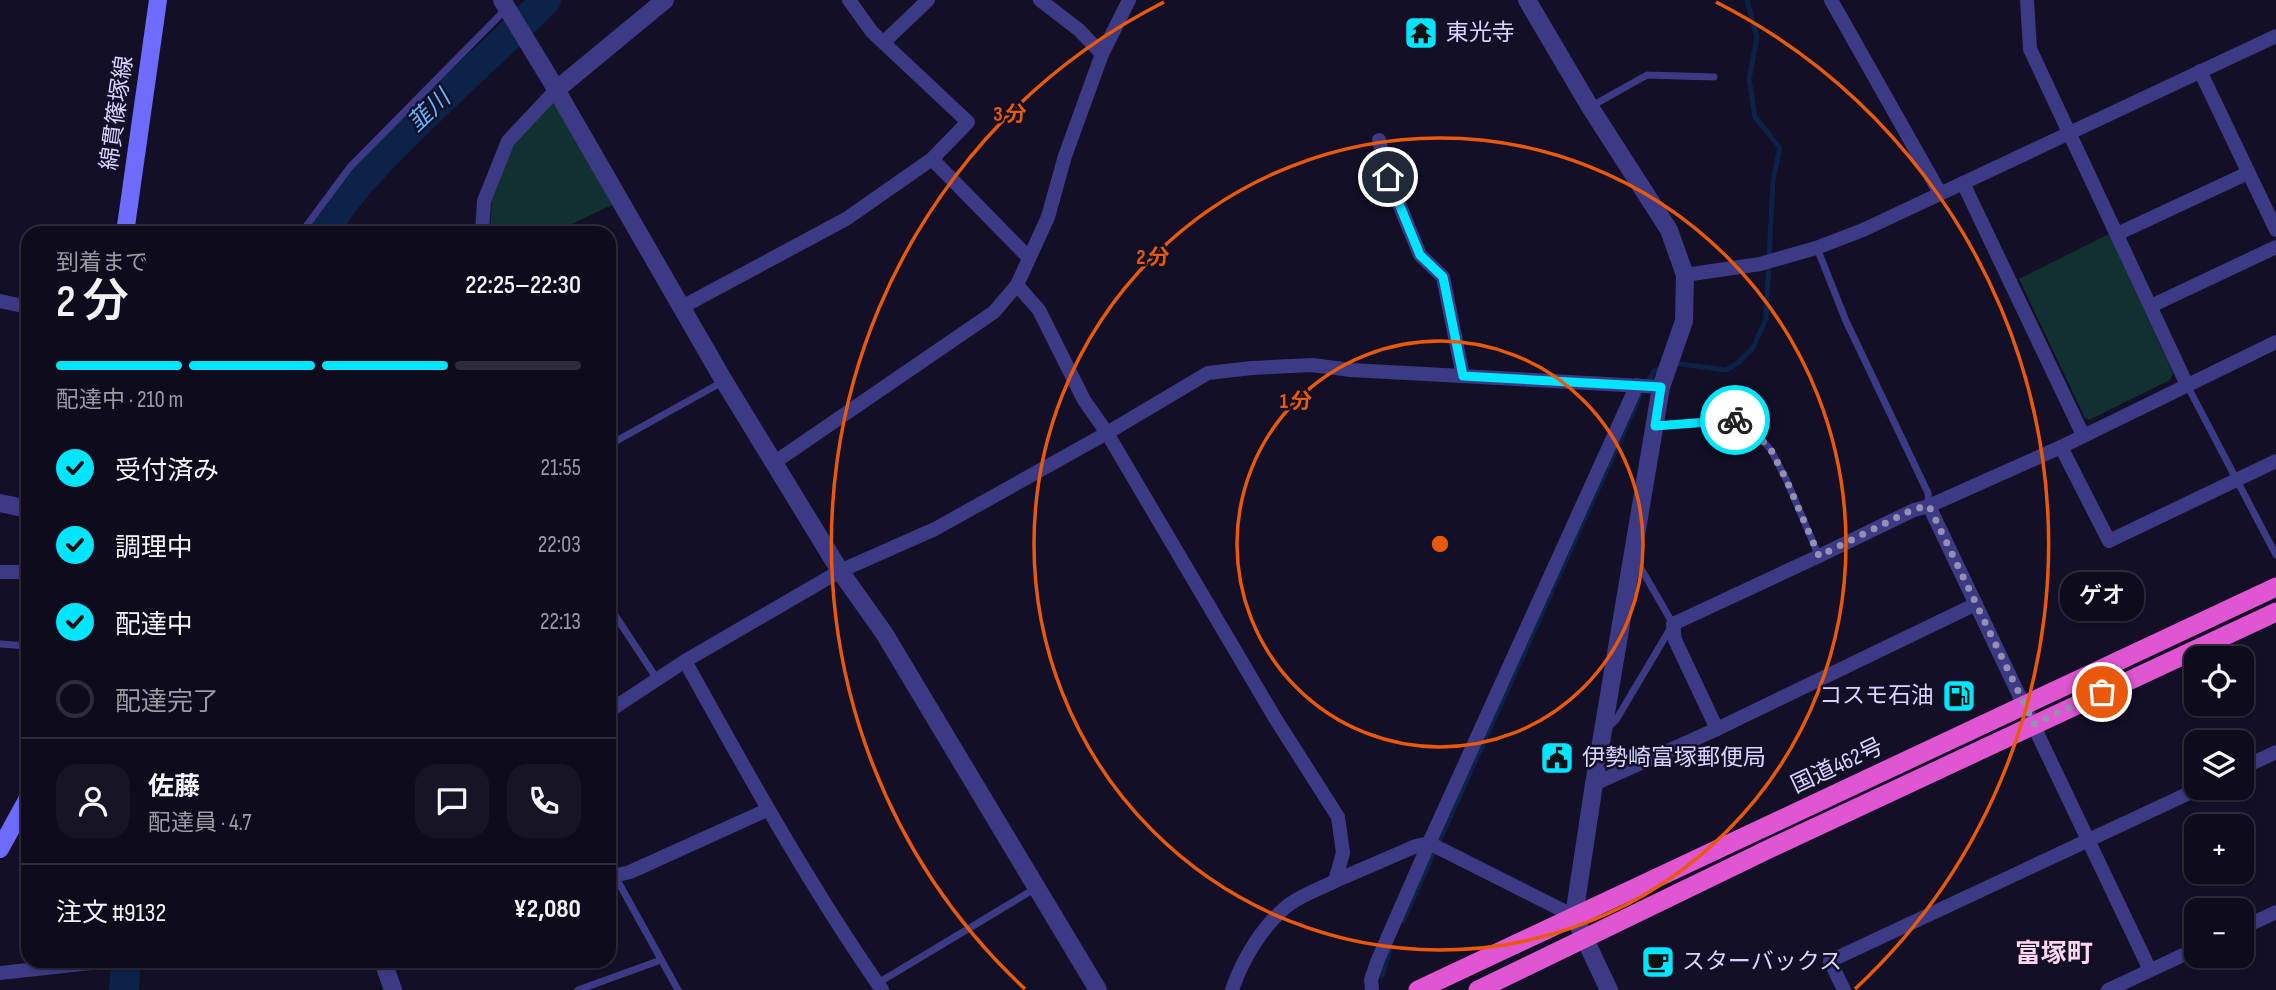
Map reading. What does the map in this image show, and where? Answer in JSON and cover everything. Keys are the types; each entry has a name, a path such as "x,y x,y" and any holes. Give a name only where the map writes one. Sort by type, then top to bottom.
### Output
{"highway":[{"name":"国道462号","path":"1418,990 2276,587"},
{"name":"国道462号","path":"1478,990 2276,611"}],"main road":[{"name":"綿貫篠塚線","path":"126,226 158,0"},
{"path":"0,849 21,811"}],"street":[{"path":"482,226 484,201 508,141 556,90 665,0"},
{"path":"682,307 846,219 932,159 968,122 872,32 849,0"},
{"path":"884,42 928,0"},
{"path":"1040,0 1079,30 1102,54"},
{"path":"775,463 994,312 1017,285 1048,217 1065,156 1102,54 1129,0"},
{"path":"1527,0 1590,107 1668,230 1685,275 1684,321 1661,387 1574,916 1609,990"},
{"path":"1831,0 1940,193"},
{"path":"2027,0 2030,49 2187,385"},
{"path":"508,5 526,43 556,90 724,382 840,570 884,633 1098,990"},
{"path":"1685,275 1760,264 1816,248 1863,230 2276,36"},
{"path":"2200,71 2276,230"},
{"path":"1379,140 1388,177 1420,255 1443,277 1463,376"},
{"path":"932,159 1029,258"},
{"path":"2118,234 2248,173"},
{"path":"1963,183 2083,435"},
{"path":"2151,306 2276,247"},
{"path":"1017,285 1039,310 1084,400 1107,433 1275,718 1338,817 1343,853 1335,881"},
{"path":"0,301 21,306"},
{"path":"1717,729 1675,640 1673,624 1914,509 1929,506 2061,447 2276,342"},
{"path":"616,706 685,661 840,570 935,529 1208,373 1312,365 1351,370 1661,387"},
{"path":"1372,990 1371,980 1377,961 1434,846 1637,385"},
{"path":"2061,447 2109,541 2276,461"},
{"path":"0,503 21,508"},
{"path":"1929,506 2150,970"},
{"path":"0,572 21,572"},
{"path":"1594,784 1717,729 1976,604"},
{"path":"685,661 767,810 846,939 880,987"},
{"path":"2254,762 2276,752"},
{"path":"1844,990 1830,961 2184,795"},
{"path":"616,875 631,872 767,810"},
{"path":"1232,990 1241,965 1257,941 1287,906 1335,881 1416,846 1434,846 1574,916"},
{"path":"2254,923 2276,913"},
{"path":"2108,990 2184,954"},
{"path":"0,973 45,968"},
{"path":"385,968 393,990"}],"lane":[{"path":"307,226 350,167 508,5"},
{"path":"1590,107 1647,75 1714,77"},
{"path":"1816,248 1846,321 1928,493 1929,506"},
{"path":"616,441 724,382"},
{"path":"2187,385 2276,555"},
{"path":"1655,426 1745,421 1771,450 1819,556"},
{"path":"1603,730 1616,720 1673,624 1633,555"},
{"path":"616,617 657,679"},
{"path":"0,644 21,646"},
{"path":"616,883 678,990"},
{"path":"880,987 1037,887"},
{"path":"578,990 661,960"}],"green space":[{"path":"555,100 614,204 568,226 490,226 492,194 511,144"},
{"path":"2109,234 2173,373 2170,380 2089,420 2085,418 2019,279"}],"waterway":[{"name":"韮川","path":"328,226 361,181 387,153 546,0"},
{"path":"1680,364 1726,370 1738,363 1753,348 1766,319 1773,180 1780,148 1755,117 1749,79 1757,37 1747,0"},
{"path":"1648,381 1654,371 1658,370"},
{"path":"1403,921 1640,396"},
{"path":"1382,976 1390,949"},
{"name":"韮川","path":"124,990 126,968"}],"way so far":[{"path":"1735,420 1745,421 1771,450 1819,556 1914,509 1929,506 2034,724 2102,692"}],"place":[{"name":"東光寺","path":"1421,33"},
{"name":"ゲオ","path":"2102,692"},
{"name":"コスモ石油","path":"1959,696"},
{"name":"伊勢崎富塚郵便局","path":"1557,758"},
{"name":"スターバックス","path":"1658,962"}],"district":[{"name":"富塚町","path":"2054,954"}],"route":[{"path":"1388,177 1420,255 1443,277 1463,376 1661,387 1655,426 1735,420"}]}
